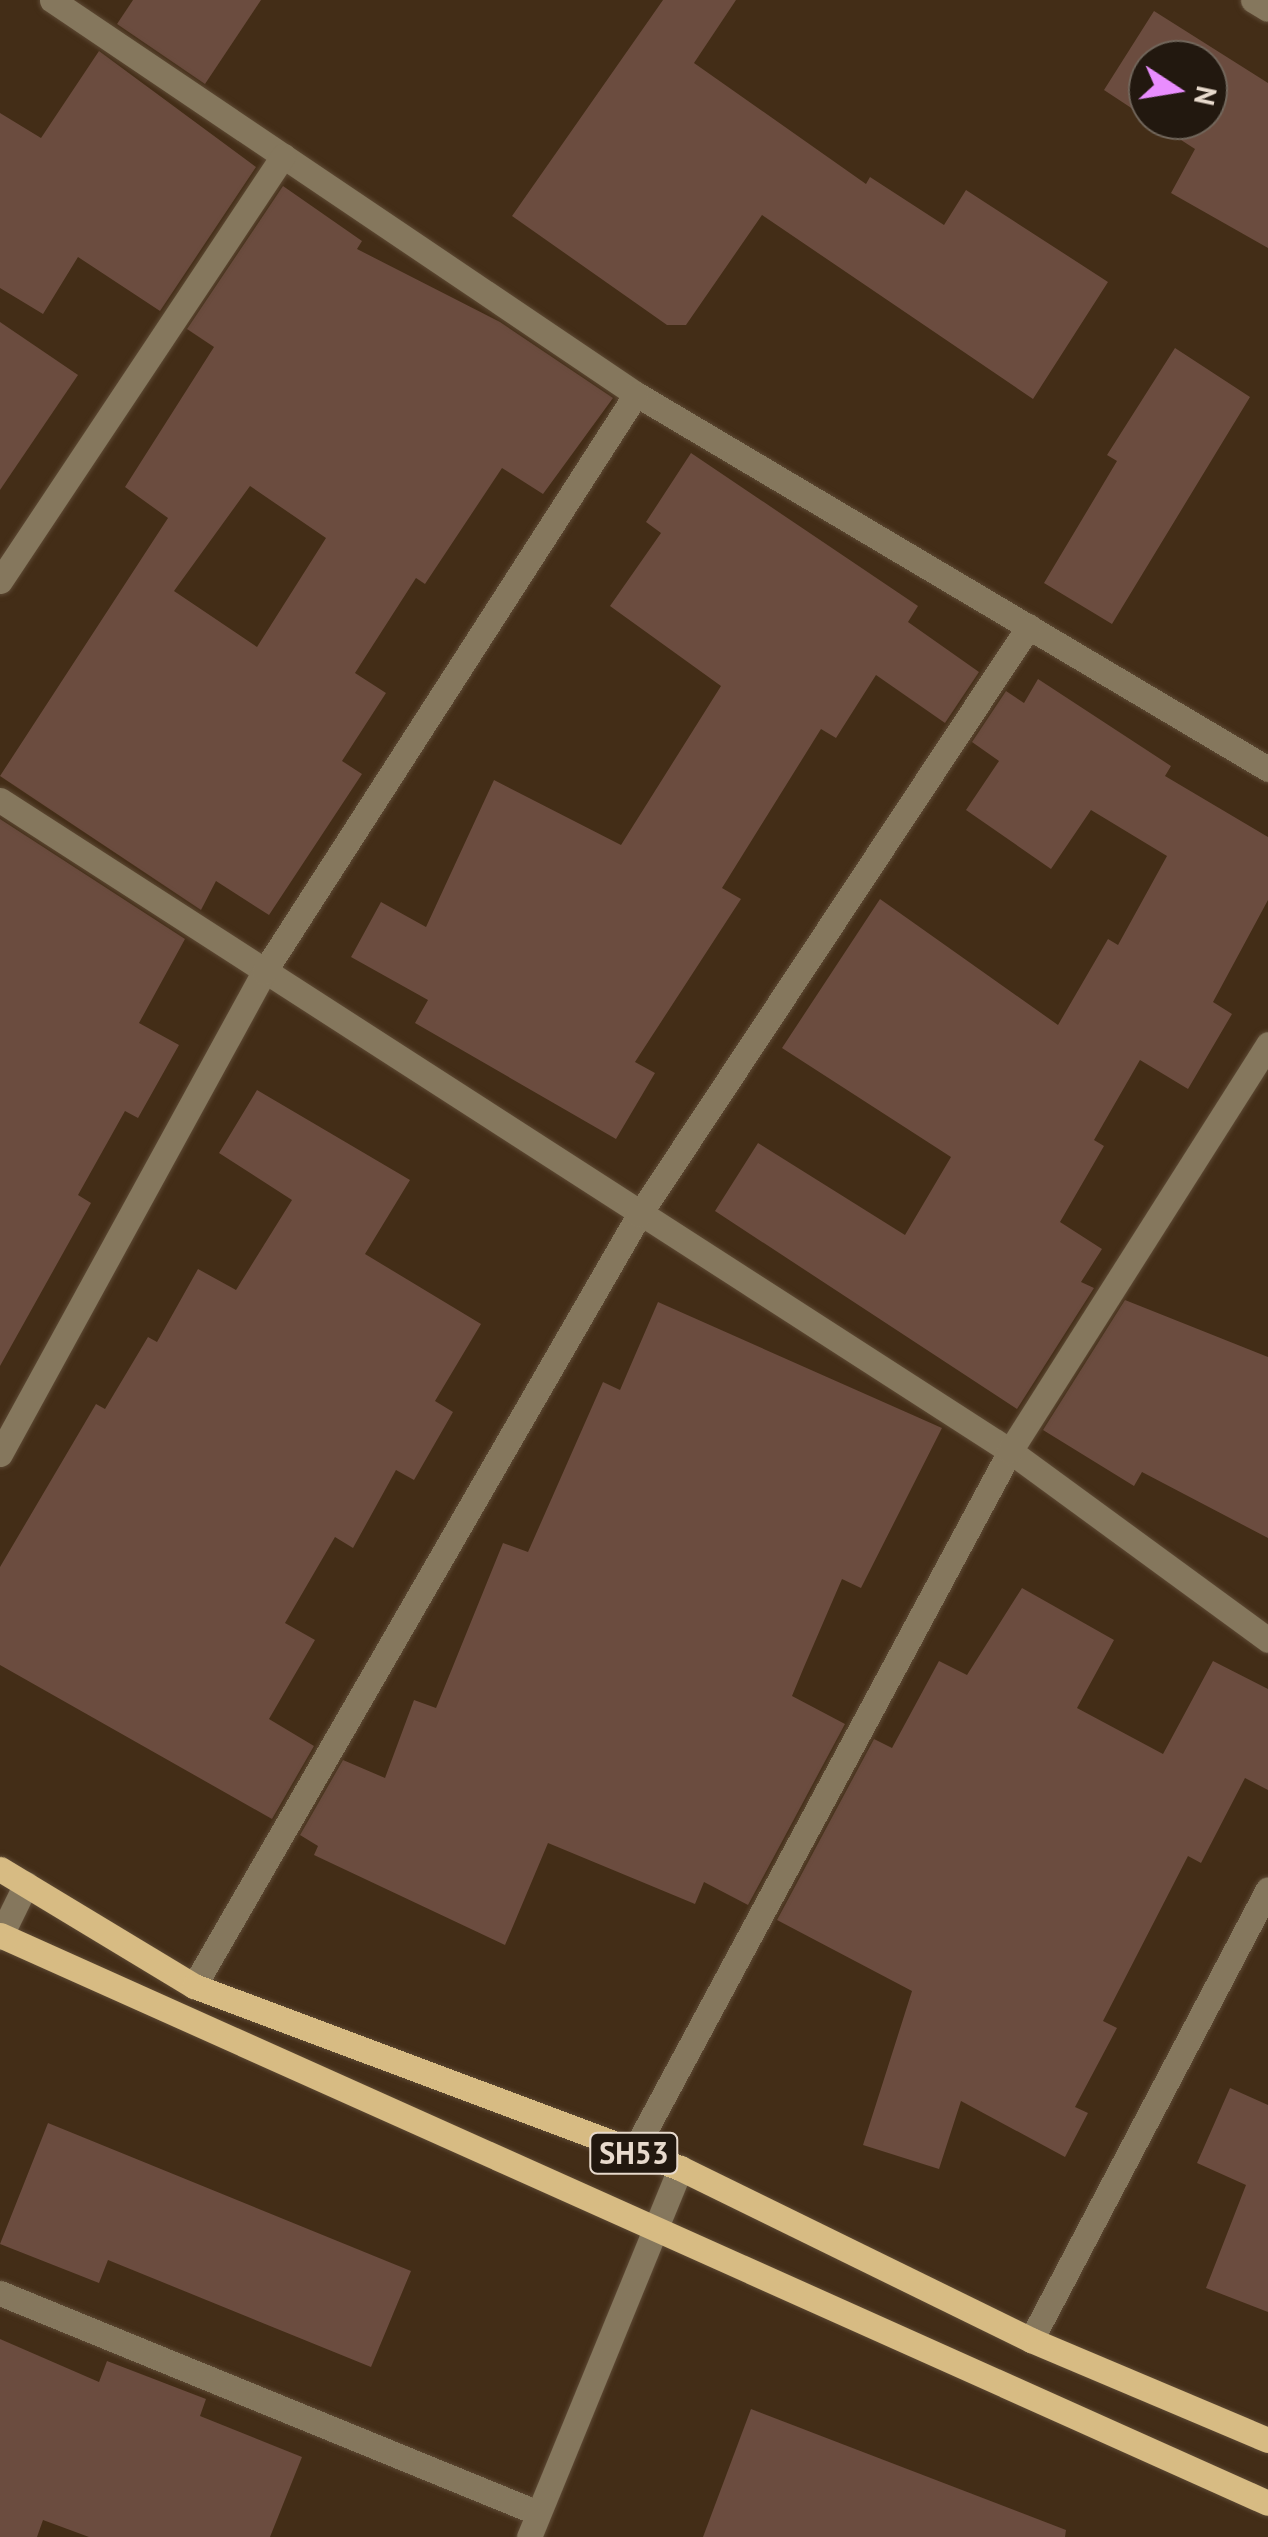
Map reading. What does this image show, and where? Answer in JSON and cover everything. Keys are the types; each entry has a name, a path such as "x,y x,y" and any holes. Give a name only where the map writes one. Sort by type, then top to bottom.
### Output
{"main road":[{"name":"SH53","path":"0,1869 194,1986 680,2168 1031,2340 1268,2440"},
{"name":"SH53","path":"0,1936 1268,2503"}],"street":[{"path":"52,0 636,394 1268,769"},
{"path":"1254,0 1268,9"},
{"path":"0,581 283,156"},
{"path":"0,1454 264,972 636,394"},
{"path":"194,1986 638,1215 1029,626"},
{"path":"0,800 638,1215 1010,1451 1268,1640"},
{"path":"633,2153 1010,1451 1268,1044"},
{"path":"0,1936 26,1884"},
{"path":"1031,2340 1268,1889"},
{"path":"0,2294 534,2525 680,2168"}],"building":[{"path":"133,0 261,0 205,84 117,24"},
{"path":"663,0 736,0 694,63 866,184 870,177 944,225 966,190 1108,282 1033,399 762,215 686,325 667,325 512,216"},
{"path":"1154,11 1200,40 1136,40"},
{"path":"99,51 256,167 160,311 78,257 43,314 0,288 0,113 41,138"},
{"path":"1128,52 1128,106 1104,90"},
{"path":"1228,58 1268,83 1268,248 1171,193 1195,149 1181,140 1228,140"},
{"path":"283,186 362,241 357,249 500,322 613,398 543,494 502,468 425,584 416,578 355,673 386,693 342,761 362,774 269,915 216,881 201,910 0,776 168,518 125,487 214,347 187,329","holes":["250,486 326,538 257,647 174,591"]},
{"path":"0,322 78,375 0,490"},
{"path":"1175,348 1250,397 1112,624 1044,583 1117,461 1107,455"},
{"path":"691,453 918,606 908,622 979,672 945,723 876,675 836,738 821,729 722,888 741,899 635,1062 655,1073 616,1139 415,1023 428,1000 351,957 381,902 426,927 494,780 621,845 721,686 610,606 661,533 646,522"},
{"path":"1038,679 1171,766 1165,776 1268,837 1268,900 1213,1002 1232,1014 1188,1089 1140,1060 1094,1140 1104,1146 1060,1222 1102,1249 1081,1282 1094,1288 1017,1409 715,1211 758,1143 905,1235 951,1157 782,1048 880,899 1058,1025 1108,939 1118,945 1167,856 1091,810 1051,869 966,810 999,761 972,742 1006,691 1024,703"},
{"path":"0,819 185,939 139,1023 179,1045 138,1118 125,1111 78,1195 91,1203 0,1366"},
{"path":"257,1090 410,1180 365,1254 481,1324 435,1401 453,1412 414,1480 396,1470 353,1548 335,1537 285,1623 315,1640 269,1719 314,1746 272,1819 0,1665 0,1567 96,1404 105,1409 148,1337 157,1342 198,1269 236,1290 292,1200 219,1153"},
{"path":"1125,1300 1268,1357 1268,1538 1142,1472 1134,1486 1043,1430"},
{"path":"658,1302 942,1428 861,1588 842,1579 792,1696 845,1724 748,1905 704,1882 695,1904 548,1843 505,1945 314,1855 318,1846 300,1835 343,1760 385,1778 414,1700 436,1708 503,1543 528,1552 603,1382 620,1390"},
{"path":"1022,1588 1114,1640 1077,1708 1163,1754 1213,1661 1268,1689 1268,1790 1245,1778 1201,1863 1188,1856 1103,2021 1117,2028 1075,2107 1088,2113 1065,2157 961,2101 939,2169 863,2145 912,1991 777,1920 874,1739 892,1748 939,1661 967,1675"},
{"path":"1230,2088 1268,2105 1268,2312 1206,2288 1246,2185 1197,2163"},
{"path":"48,2123 411,2271 371,2367 108,2260 99,2283 0,2244"},
{"path":"0,2339 99,2382 107,2361 206,2399 200,2416 302,2457 270,2537 89,2537 43,2520 37,2537 0,2537"},
{"path":"751,2409 1066,2530 1065,2537 703,2537"}]}
